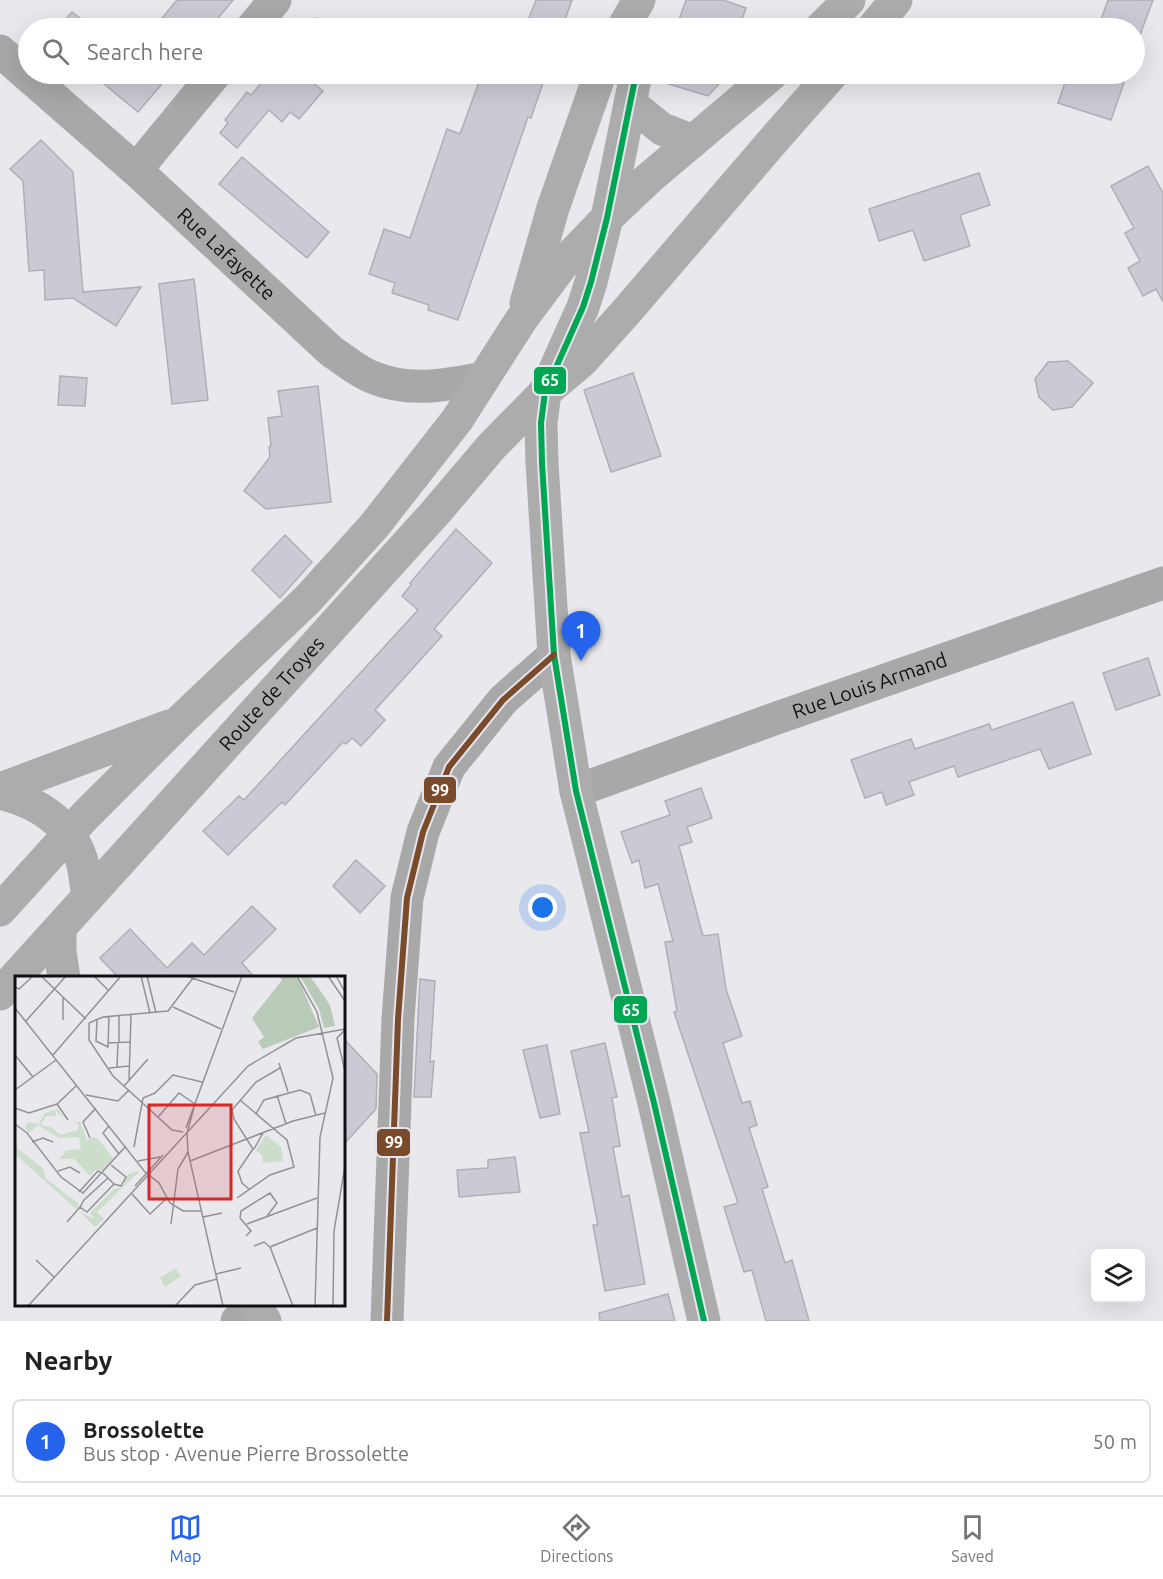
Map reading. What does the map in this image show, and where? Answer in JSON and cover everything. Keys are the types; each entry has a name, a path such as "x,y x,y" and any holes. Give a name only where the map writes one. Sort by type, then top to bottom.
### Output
{"main road":[{"path":"629,18 639,0"},
{"path":"644,18 647,0"},
{"path":"830,18 849,0"},
{"path":"881,18 896,0"},
{"path":"520,320 553,208 596,84"},
{"path":"0,910 70,833 179,722 307,600 374,526 457,420 520,320 562,265 648,179 760,84"},
{"path":"545,392 582,362 823,84"},
{"path":"633,89 662,129 693,141"},
{"path":"633,89 607,218 591,282 583,307 545,392 541,423 542,453 554,655 576,791 654,1103 704,1321"},
{"name":"Route de Troyes","path":"7,984 435,513 492,446 545,392"},
{"path":"0,791 179,722"},
{"path":"0,791 44,810 70,833 82,861 88,897"},
{"path":"60,928 60,952 64,976"},
{"path":"255,1306 265,1321"}],"street":[{"path":"261,18 276,0"},
{"name":"Rue Lafayette","path":"0,51 18,67"},
{"name":"Rue Lafayette","path":"38,84 136,170 332,352 372,377 410,386 438,387 484,378"},
{"path":"136,170 207,84"},
{"name":"Rue Louis Armand","path":"576,791 1163,583"},
{"path":"387,1321 398,1019 407,898 423,832 449,767 502,700 554,655"},
{"path":"237,1321 253,1306"}],"building":[{"path":"177,0 233,0 218,18 162,18"},
{"path":"536,0 572,0 566,18 529,18"},
{"path":"686,0 723,0 746,8 742,18 680,18"},
{"path":"1108,0 1153,0 1145,21 1145,18 1102,18"},
{"path":"72,12 80,18 67,18"},
{"path":"104,84 161,85 138,112"},
{"path":"260,84 314,84 323,91 299,119 290,112 282,122 269,110 237,148 220,133 228,123 225,120 247,92 251,95"},
{"path":"478,84 543,84 531,118 528,117 458,320 428,310 429,305 392,293 395,283 369,274 384,229 410,238 447,129 460,134"},
{"path":"669,84 718,84 708,96"},
{"path":"1065,84 1124,84 1111,120 1058,103"},
{"path":"41,140 73,172 83,292 141,287 116,326 73,298 45,300 44,270 29,271 23,181 10,169"},
{"path":"242,157 329,232 307,258 219,184"},
{"path":"1148,166 1163,193 1163,302 1156,289 1143,296 1128,268 1140,261 1125,233 1134,228 1111,186"},
{"path":"979,173 990,205 960,215 970,246 924,261 913,230 879,241 869,209"},
{"path":"194,279 208,400 172,404 159,284"},
{"path":"1068,361 1093,383 1072,407 1053,410 1039,397 1035,379 1048,362"},
{"path":"633,373 661,456 611,472 584,390"},
{"path":"60,376 87,378 85,406 58,405"},
{"path":"318,386 331,502 266,509 244,491 270,457 268,418 282,416 278,391"},
{"path":"456,529 492,563 434,629 442,636 375,710 385,720 361,746 352,738 346,744 343,742 285,805 282,802 228,855 203,831 239,796 244,800 418,610 402,596 411,585 410,583"},
{"path":"285,535 312,562 280,598 252,570"},
{"path":"1148,658 1160,695 1116,710 1103,673"},
{"path":"1073,702 1091,754 1049,769 1040,749 958,777 954,766 909,782 914,795 886,805 882,792 865,798 851,760 911,739 915,749 989,724 992,730"},
{"path":"701,788 712,818 687,827 692,842 679,846 703,936 718,934 726,989 742,1036 723,1043 742,1103 750,1101 757,1125 749,1128 768,1187 762,1189 785,1263 792,1260 809,1321 766,1321 752,1270 744,1272 724,1207 738,1203 674,1012 677,1011 665,942 673,941 658,884 645,888 639,860 632,863 621,832 670,815 665,801"},
{"path":"356,860 385,886 360,913 333,886"},
{"path":"252,906 276,929 242,963 253,976 117,976 100,958 130,929 167,968 192,943 204,955"},
{"path":"420,979 435,981 430,1062 434,1061 431,1097 414,1097"},
{"path":"345,1040 377,1074 376,1109 345,1143"},
{"path":"605,1043 617,1097 612,1098 620,1146 613,1147 622,1197 629,1195 645,1284 605,1291 593,1225 598,1225 580,1133 589,1132 571,1051"},
{"path":"547,1045 560,1114 540,1118 523,1050"},
{"path":"515,1157 520,1192 459,1197 457,1170 488,1168 488,1160"},
{"path":"668,1294 675,1321 600,1321 599,1313"}],"transit line":[{"name":"65","path":"634,84 607,218 591,282 583,307 545,392 541,423 542,463 554,655 576,791 654,1103 704,1321"},
{"name":"99","path":"387,1321 398,1019 407,898 423,832 449,767 503,700 554,655"}],"place":[{"name":"Brossolette","path":"581,661"}]}
